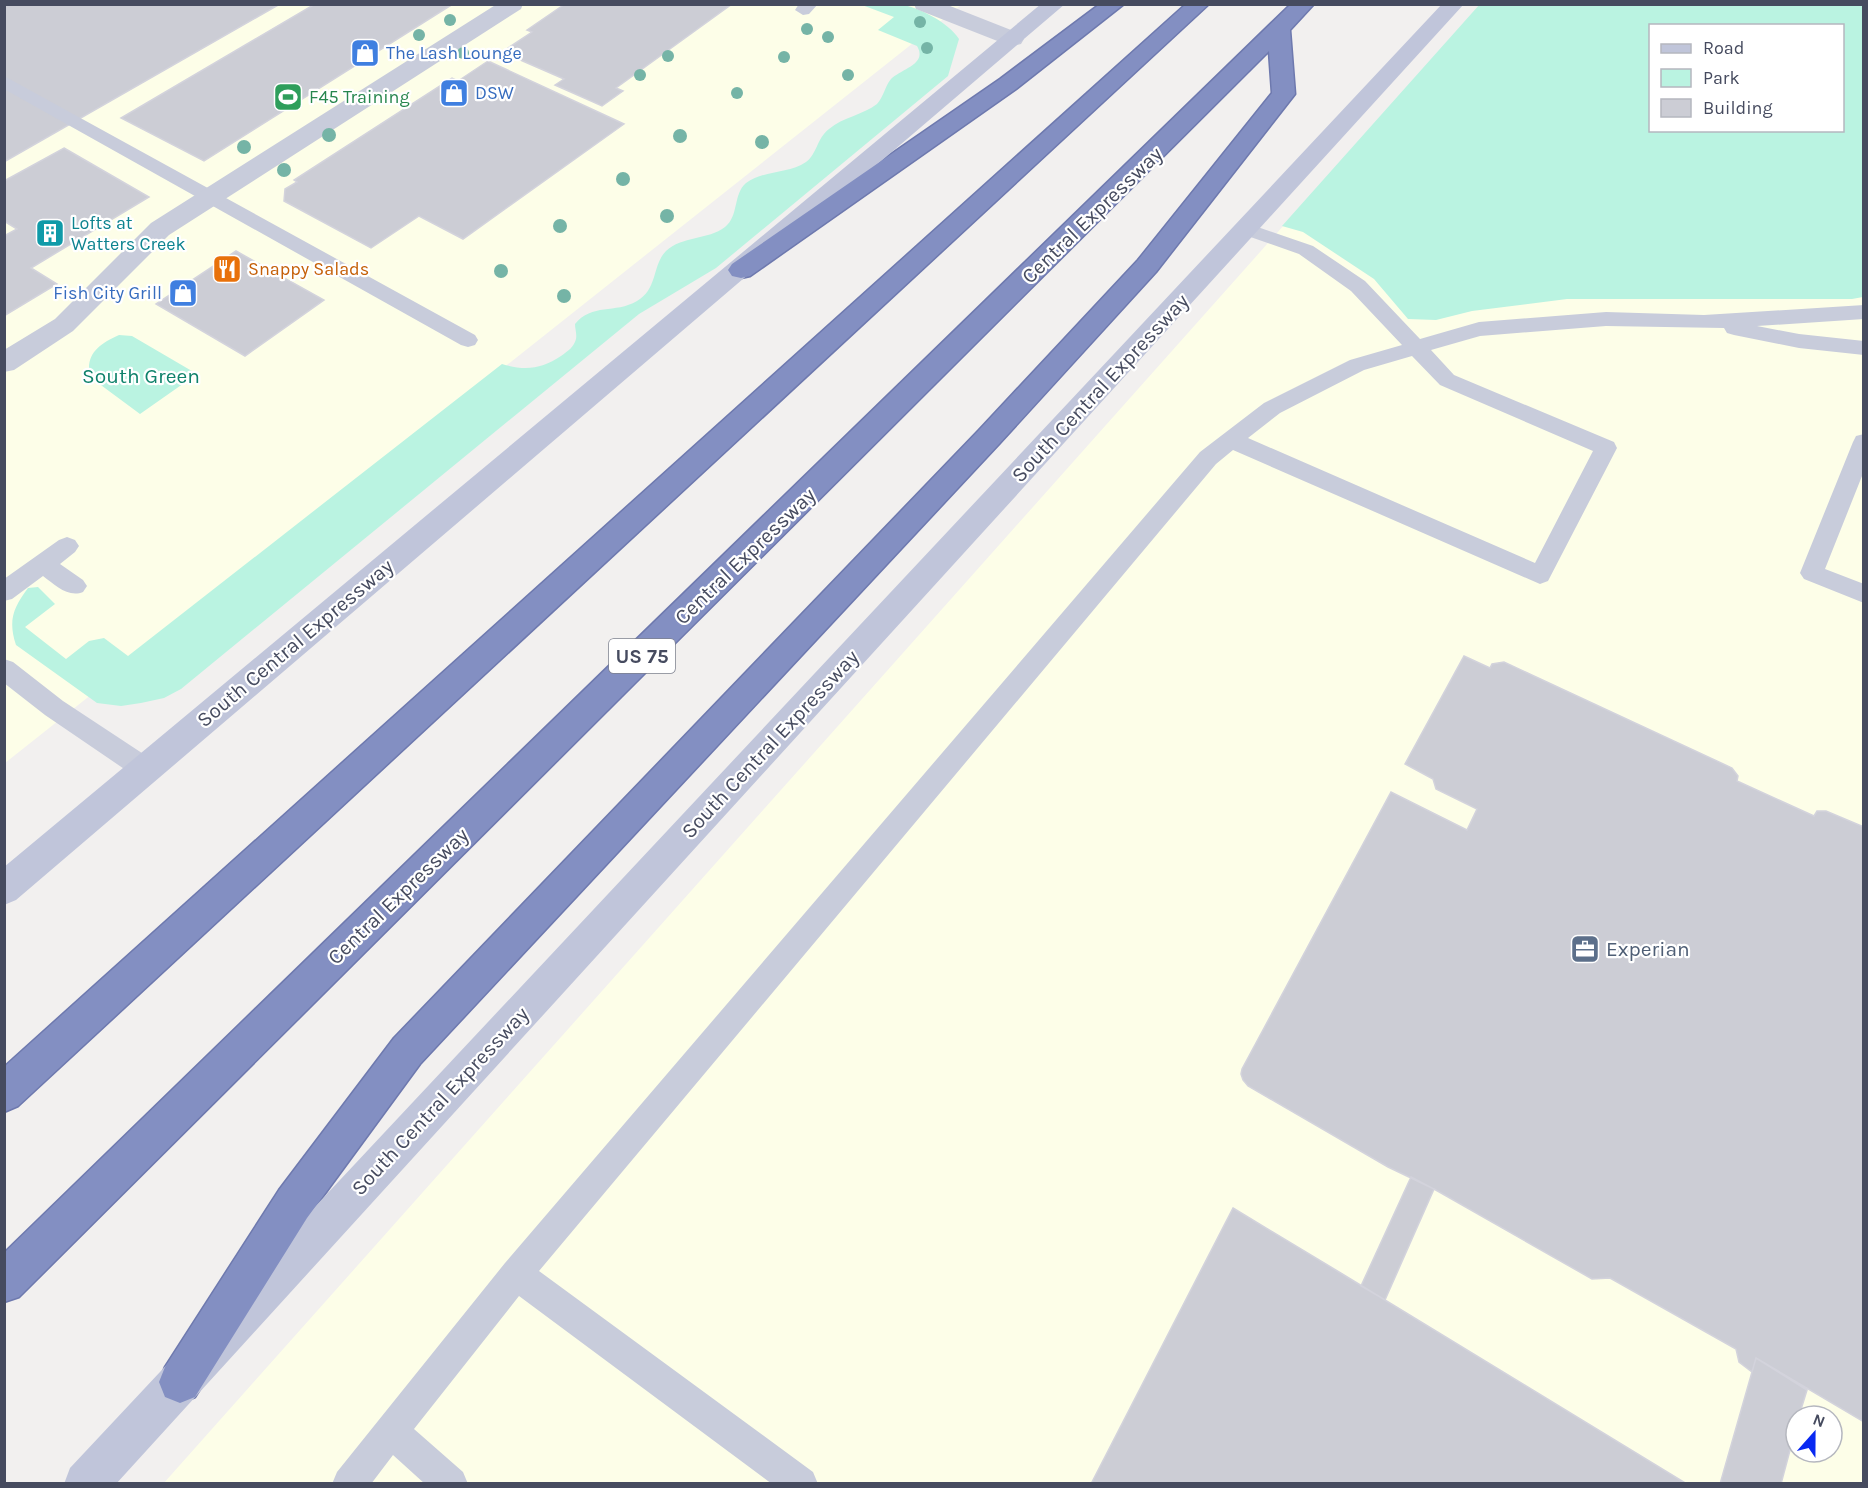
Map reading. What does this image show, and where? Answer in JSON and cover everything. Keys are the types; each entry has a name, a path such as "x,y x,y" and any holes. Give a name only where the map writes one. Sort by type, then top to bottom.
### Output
{"highway":[{"path":"741,270 1008,84 1114,4"},
{"path":"4,1093 1199,4"},
{"name":"Central Expressway","path":"4,1282 1304,4"},
{"path":"180,1382 293,1204 406,1051 957,471 1147,266 1284,94 1279,30"}],"main road":[{"name":"South Central Expressway","path":"4,889 1055,4"},
{"name":"South Central Expressway","path":"86,1484 1454,4"}],"street":[{"path":"4,363 64,325 160,229 513,4"},
{"path":"924,4 1013,39"}],"lane":[{"path":"4,81 468,340"},
{"path":"1231,440 1539,574 1606,448 1447,380 1358,286 1305,250 1246,229"},
{"path":"349,1484 516,1274 1043,654 1148,525 1208,458 1272,408 1358,365 1479,329 1606,319 1704,322 1863,312"},
{"path":"1704,322 1799,341 1863,348"},
{"path":"1863,442 1812,573 1863,594"},
{"path":"4,592 67,546"},
{"path":"42,564 75,586"},
{"path":"7,674 145,769"},
{"path":"516,1274 801,1484"},
{"path":"391,1431 451,1484"}],"shaded area":[{"path":"5,5 961,5 5,763"},
{"path":"1480,5 1863,5 1863,1483 163,1484"}],"green space":[{"path":"891,3 908,6 925,12 948,27 959,39 948,76 716,268 639,314 181,689 164,698 141,703 121,706 97,703 16,645 12,629 13,615 28,588 38,587 55,604 25,627 66,659 89,641 104,638 128,656 502,364 526,368 547,364 572,347 576,337 575,324 589,313 629,305 644,296 652,284 666,251 672,246 711,234 725,227 732,217 739,193 746,183 760,176 792,169 806,162 829,129 877,104 891,79 916,62 919,57 917,46 878,30 894,17 862,5"},
{"path":"1480,4 1863,5 1863,297 1852,299 1567,299 1472,311 1436,320 1408,319 1374,279 1303,232 1282,226"},
{"name":"South Green","path":"119,335 132,336 197,374 140,414 90,377 90,362 95,351 105,342"}],"building":[{"path":"4,4 280,4 4,162"},
{"path":"315,4 453,4 204,161 121,118"},
{"path":"565,4 732,4 616,88 623,91 602,106 555,85 564,79 502,52 532,32 527,30"},
{"path":"488,61 624,124 463,239 419,216 371,248 284,201 285,189 297,182 294,180 452,78 458,81"},
{"name":"Lofts at Watters Creek","path":"64,148 149,197 31,268 57,284 4,316 4,236 17,229 4,221 4,181"},
{"path":"236,251 324,300 245,356 156,304"},
{"name":"Experian","path":"1464,656 1490,668 1492,664 1504,662 1732,768 1738,776 1737,781 1814,816 1817,811 1826,811 1864,827 1864,1422 1844,1410 1844,1404 1834,1404 1756,1358 1752,1372 1739,1362 1736,1349 1610,1278 1592,1279 1434,1189 1388,1167 1248,1086 1243,1080 1242,1069 1391,792 1467,830 1477,809 1436,789 1433,779 1405,764"},
{"path":"1411,1177 1434,1189 1385,1300 1361,1286"},
{"path":"1233,1208 1339,1272 1687,1484 1091,1484"},
{"path":"1756,1358 1807,1390 1803,1404 1784,1404 1784,1464 1786,1464 1781,1484 1720,1484"}],"place":[{"name":"The Lash Lounge","path":"365,53"},
{"name":"DSW","path":"454,93"},
{"name":"F45 Training","path":"288,97"},
{"name":"Lofts at Watters Creek","path":"50,233"},
{"name":"Snappy Salads","path":"227,269"},
{"name":"Fish City Grill","path":"183,293"},
{"name":"Experian","path":"1585,949"}]}
